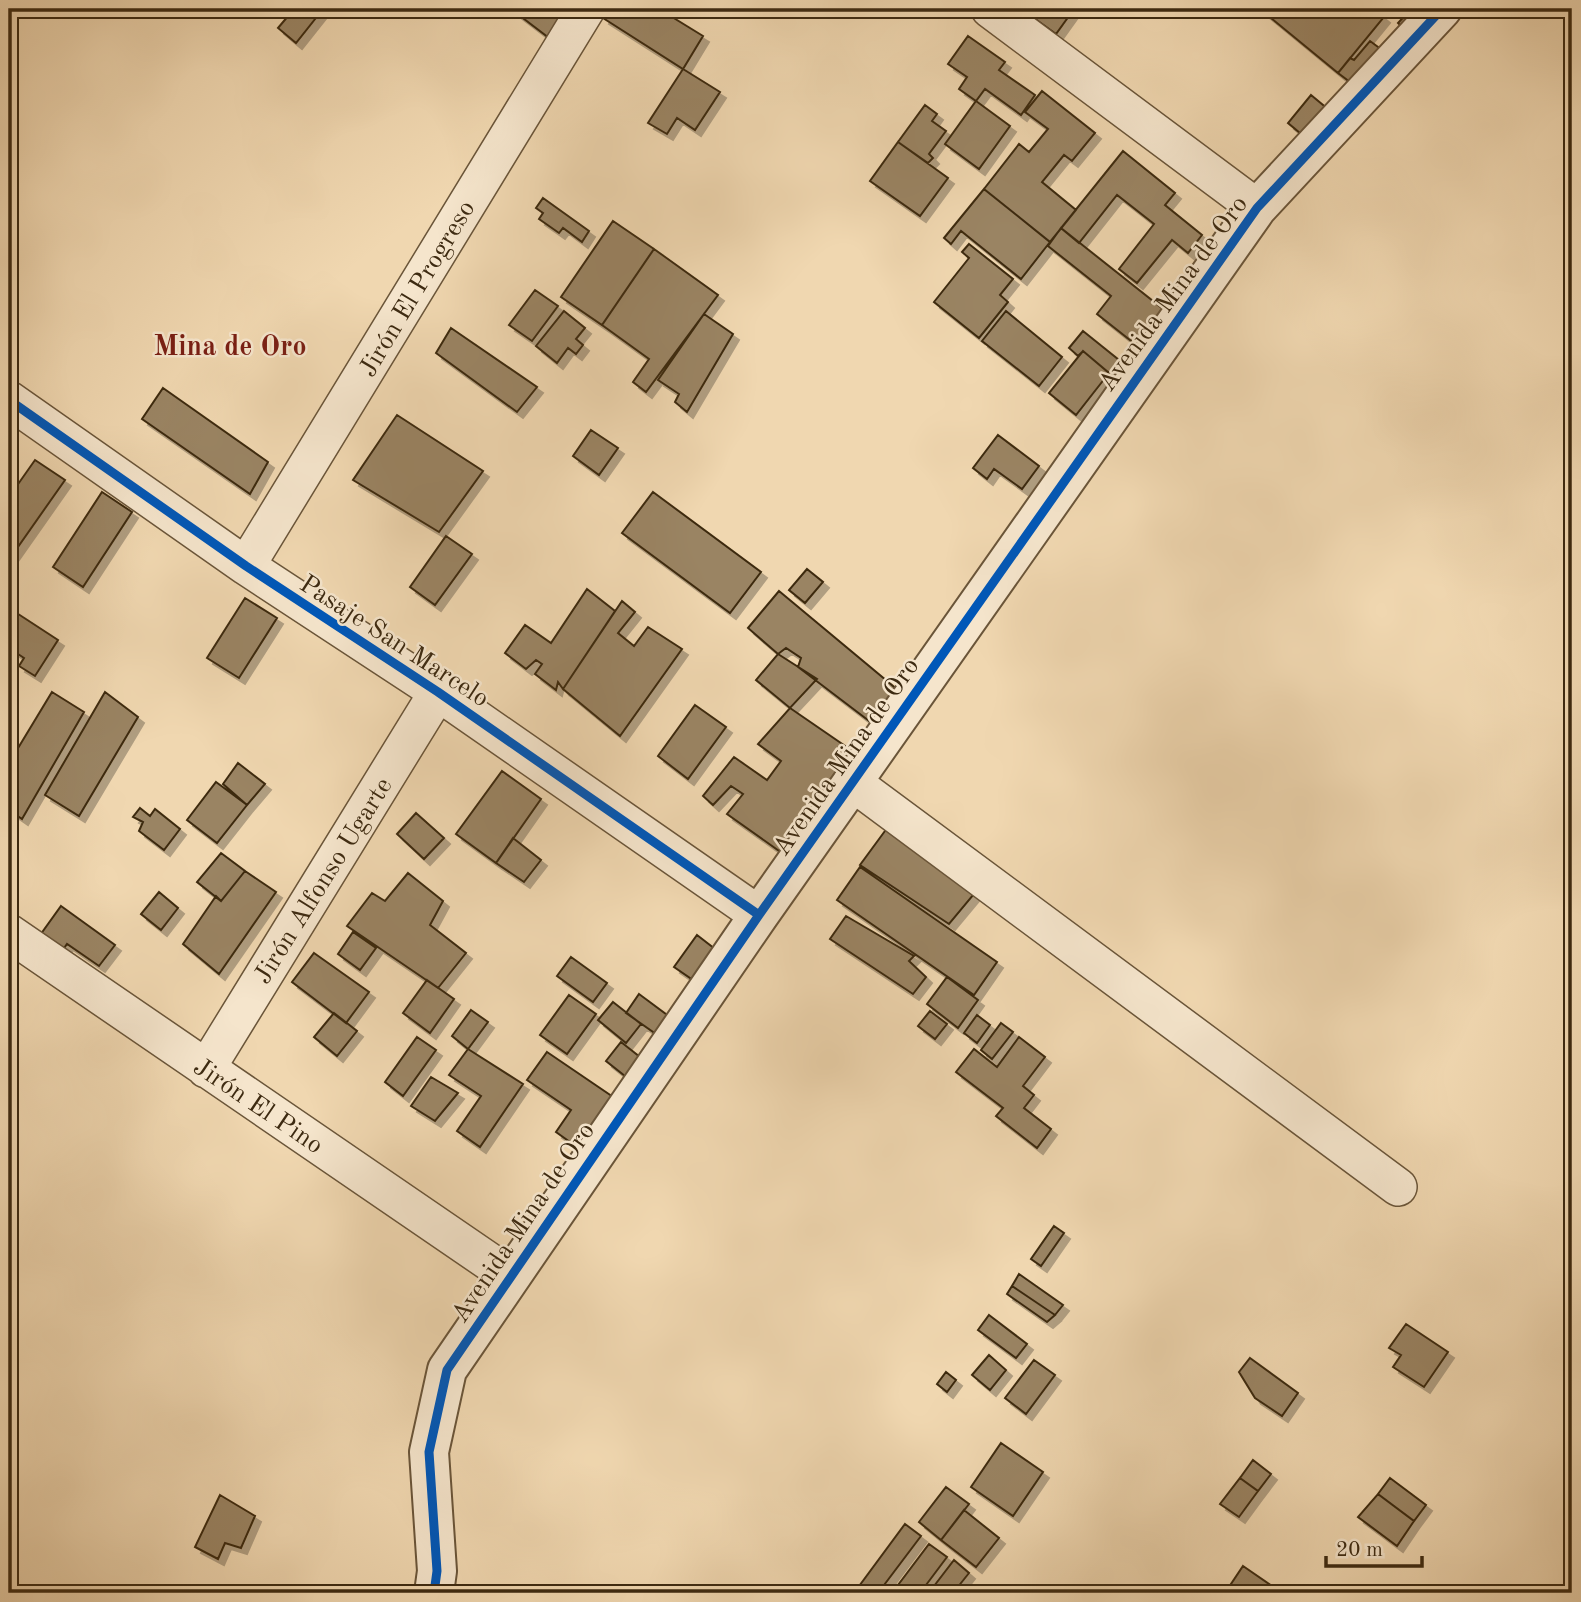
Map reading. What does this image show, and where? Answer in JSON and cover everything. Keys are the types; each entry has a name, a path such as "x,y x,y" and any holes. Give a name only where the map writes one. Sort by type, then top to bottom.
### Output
{"street":[{"name":"Jirón El Progreso","path":"246,566 586,9"},
{"name":"Avenida Mina de Oro","path":"989,9 1256,208"},
{"name":"Avenida Mina de Oro","path":"434,1593 437,1571 429,1452 447,1370 759,915 1256,208 1442,9"},
{"name":"Pasaje San Marcelo","path":"9,400 246,566 438,692 759,915"},
{"name":"Jirón Alfonso Ugarte","path":"206,1069 438,692"},
{"path":"852,782 1398,1187"},
{"name":"Jirón El Pino","path":"9,933 510,1276"}],"building":[{"path":"294,9 323,9 296,43 278,28"},
{"path":"511,9 563,9 572,16 553,41"},
{"path":"609,9 659,9 703,36 683,69 603,18"},
{"path":"1030,9 1074,9 1056,34 1027,13"},
{"path":"1260,9 1374,9 1384,17 1338,73"},
{"path":"1411,9 1428,9 1407,32 1398,23"},
{"path":"968,36 1005,62 999,70 1035,95 1021,115 985,89 976,101 959,89 967,77 948,64"},
{"path":"1370,41 1386,53 1358,88 1338,73 1350,58 1354,60"},
{"path":"683,69 720,92 695,130 677,118 667,134 648,123"},
{"path":"1042,91 1095,133 1072,161 1064,155 1042,182 1076,210 1050,242 984,189 1019,144 1029,152 1048,129 1025,112"},
{"path":"1311,95 1335,115 1312,143 1288,123"},
{"path":"976,101 1010,126 979,169 945,144"},
{"path":"925,105 937,114 932,121 946,131 929,154 933,158 928,163 898,142"},
{"path":"898,142 948,178 920,216 870,181"},
{"path":"1123,151 1175,193 1165,205 1202,235 1188,253 1172,240 1137,283 1119,269 1154,224 1117,195 1079,243 1061,228"},
{"path":"984,189 1050,242 1021,279 961,231 951,244 944,238"},
{"path":"543,198 589,231 582,242 563,228 559,233 539,219 543,213 536,208"},
{"path":"613,221 654,249 602,325 561,297"},
{"path":"1061,228 1163,309 1135,344 1097,314 1111,296 1048,246"},
{"path":"969,244 1013,279 1000,295 1008,302 979,338 934,302 969,258 962,252"},
{"path":"654,249 718,295 646,392 633,382 649,359 602,325"},
{"path":"535,290 558,306 532,341 509,325"},
{"path":"564,311 585,328 576,339 583,345 576,354 568,348 557,363 536,346"},
{"path":"1006,311 1062,357 1039,386 982,341"},
{"path":"704,314 733,334 687,412 675,402 679,394 658,380"},
{"path":"451,328 537,387 517,412 436,353"},
{"path":"1083,331 1119,360 1109,373 1083,351 1078,356 1069,348"},
{"path":"1083,351 1109,373 1076,415 1049,393"},
{"path":"163,388 268,462 250,494 142,419"},
{"path":"397,415 483,471 439,532 353,480"},
{"path":"591,430 618,448 599,475 573,456"},
{"path":"998,435 1039,466 1022,489 994,469 987,479 973,468"},
{"path":"35,460 65,480 13,554 9,551 9,497"},
{"path":"102,492 132,512 83,587 53,567"},
{"path":"653,492 761,572 730,613 622,533"},
{"path":"446,536 472,554 435,605 410,587"},
{"path":"807,569 823,582 805,603 789,590"},
{"path":"587,589 615,611 563,689 558,682 556,690 535,674 542,664 536,660 526,669 505,653 525,625 551,643"},
{"path":"779,591 905,696 881,730 798,667 801,658 786,648 778,654 748,628"},
{"path":"245,598 277,618 239,678 207,658"},
{"path":"622,601 635,612 618,633 634,646 648,627 682,649 620,736 563,689"},
{"path":"9,608 58,640 35,676 19,666 24,658 9,648"},
{"path":"778,654 817,679 790,708 756,680"},
{"path":"52,692 84,712 22,819 9,810 9,763"},
{"path":"105,692 138,717 79,816 45,795"},
{"path":"695,705 726,727 688,779 658,756"},
{"path":"790,708 851,750 782,853 727,814 743,794 731,786 713,805 703,796 734,757 767,780 781,761 758,744"},
{"path":"238,763 265,784 247,805 223,784"},
{"path":"502,771 541,799 496,863 456,834"},
{"path":"216,782 247,805 217,843 187,820"},
{"path":"140,808 150,816 155,809 180,829 164,850 139,831 143,822 133,817"},
{"path":"416,813 444,838 424,859 397,834"},
{"path":"893,820 984,882 949,924 860,865"},
{"path":"513,838 541,860 524,882 496,863"},
{"path":"221,853 245,871 221,901 197,882"},
{"path":"860,867 997,962 974,995 837,900"},
{"path":"245,871 276,892 219,974 183,944 216,896 221,901"},
{"path":"408,873 443,901 430,925 466,953 438,988 347,926 372,893 385,901"},
{"path":"159,892 178,908 161,930 141,914"},
{"path":"61,906 115,945 99,966 67,944 60,954 38,938"},
{"path":"846,916 914,956 909,961 926,977 913,994 830,939"},
{"path":"353,932 376,948 360,970 338,954"},
{"path":"697,935 715,949 693,980 674,967"},
{"path":"314,953 369,992 346,1023 292,982"},
{"path":"571,957 607,983 593,1002 557,976"},
{"path":"947,977 978,1000 958,1028 927,1004"},
{"path":"427,980 454,999 430,1033 403,1013"},
{"path":"639,994 678,1023 666,1041 626,1013"},
{"path":"569,995 596,1014 567,1054 540,1035"},
{"path":"613,1002 641,1024 626,1043 598,1020"},
{"path":"471,1010 488,1022 468,1049 452,1036"},
{"path":"930,1011 947,1024 935,1039 918,1026"},
{"path":"334,1013 357,1031 337,1056 314,1037"},
{"path":"977,1015 990,1025 977,1043 964,1033"},
{"path":"1001,1023 1013,1032 992,1059 981,1050"},
{"path":"417,1037 436,1050 403,1096 385,1082"},
{"path":"1019,1037 1045,1057 1023,1086 1034,1095 1024,1108 1051,1129 1037,1148 996,1116 1003,1108 956,1072 974,1049 997,1067"},
{"path":"621,1042 645,1061 630,1080 606,1061"},
{"path":"468,1049 523,1084 480,1147 457,1131 481,1096 449,1075"},
{"path":"547,1052 619,1101 584,1152 556,1132 571,1110 527,1080"},
{"path":"431,1077 458,1093 435,1121 411,1106"},
{"path":"1054,1226 1064,1233 1041,1266 1031,1259"},
{"path":"1019,1274 1063,1305 1055,1315 1012,1286"},
{"path":"1012,1286 1055,1315 1047,1322 1007,1294"},
{"path":"989,1315 1027,1344 1016,1358 978,1330"},
{"path":"1406,1324 1448,1352 1424,1387 1393,1367 1401,1355 1389,1348"},
{"path":"989,1355 1006,1370 990,1390 972,1375"},
{"path":"1250,1358 1298,1393 1282,1416 1255,1398 1239,1372"},
{"path":"1034,1360 1055,1375 1026,1414 1005,1398"},
{"path":"946,1372 956,1380 947,1392 937,1384"},
{"path":"1001,1443 1043,1472 1013,1516 971,1487"},
{"path":"1253,1460 1271,1474 1258,1491 1240,1478"},
{"path":"1240,1478 1258,1491 1239,1517 1220,1504"},
{"path":"1390,1478 1426,1505 1414,1521 1378,1494"},
{"path":"946,1487 969,1504 941,1540 919,1522"},
{"path":"1378,1494 1414,1521 1397,1546 1358,1517"},
{"path":"220,1495 255,1516 241,1548 225,1543 218,1559 195,1547"},
{"path":"964,1510 999,1538 976,1567 941,1540"},
{"path":"905,1524 921,1536 878,1593 854,1593"},
{"path":"929,1544 947,1557 920,1593 892,1593"},
{"path":"954,1560 969,1573 953,1593 935,1593 931,1590"},
{"path":"1243,1566 1282,1593 1232,1593 1227,1590"}],"cycle path":[{"path":"434,1593 437,1571 429,1452 447,1370 759,915 1257,208 1442,9"},
{"path":"9,400 246,566 438,692 759,915"}],"district":[{"name":"Mina de Oro","path":"230,345"}]}
